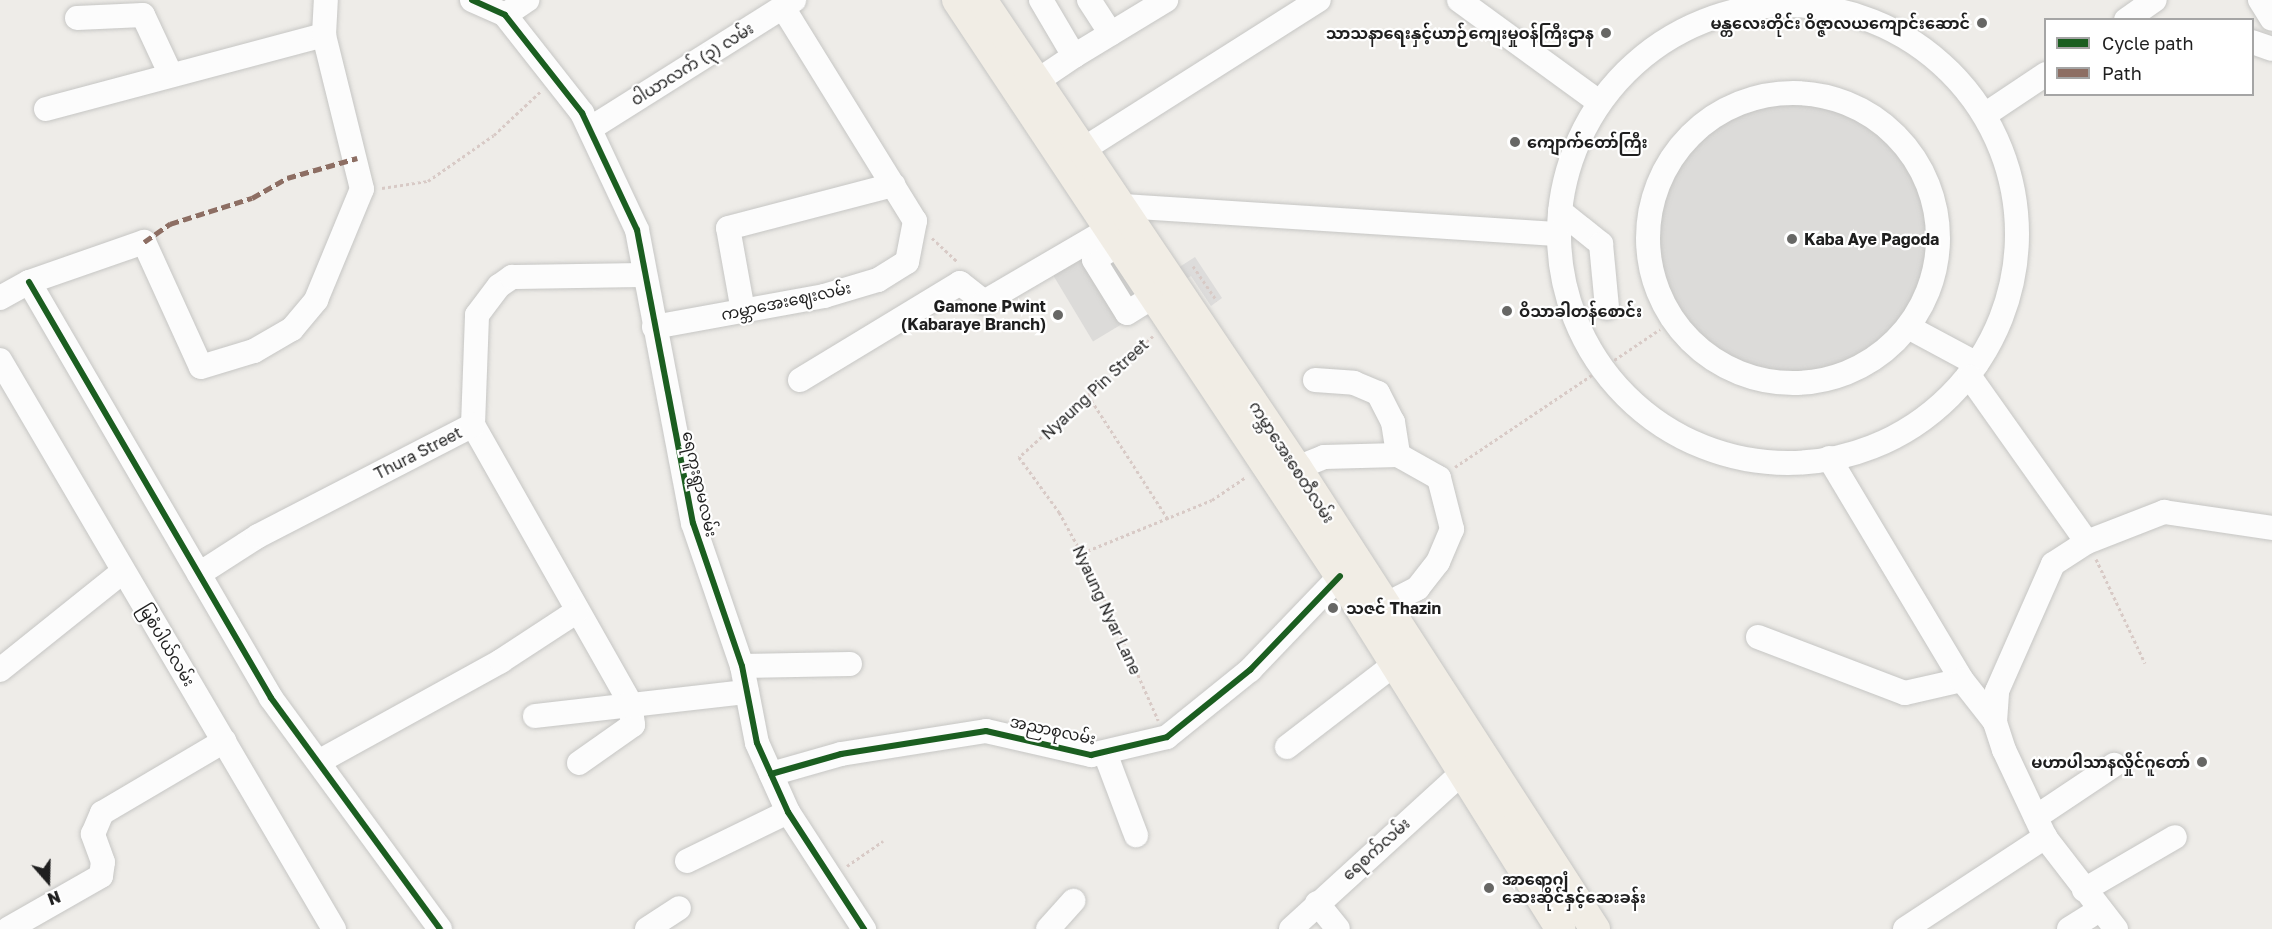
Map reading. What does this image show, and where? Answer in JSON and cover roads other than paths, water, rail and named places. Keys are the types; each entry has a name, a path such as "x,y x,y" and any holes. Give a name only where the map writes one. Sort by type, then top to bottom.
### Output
{"main road":[{"name":"ကမ္ဘာအေးစေတီလမ်း","path":"957,0 1073,156 1297,468 1386,604 1562,929"},
{"name":"ကမ္ဘာအေးစေတီလမ်း","path":"982,0 1037,81 1073,156"},
{"name":"ကမ္ဘာအေးစေတီလမ်း","path":"1123,228 1154,296 1396,663 1473,762 1592,928"}],"street":[{"path":"0,298 29,282 144,242 201,367 254,351 292,329 316,300 362,189 324,35 326,0"},
{"name":"ရေကူးရွာမလမ်း","path":"472,0 505,15 555,77 591,128 637,230 693,523 742,666 757,742 788,812 864,929"},
{"path":"505,15 527,0"},
{"path":"1041,0 1074,56"},
{"path":"1089,0 1111,34"},
{"path":"1037,81 1167,0"},
{"path":"1073,156 1319,0"},
{"path":"1459,0 1599,102"},
{"path":"1673,35 1740,9 1822,8 1880,22 1940,60 1986,114 2013,178 2019,248 2004,316 1974,370 1918,425 1854,455 1784,465 1714,453 1651,421 1601,371 1568,306 1558,223 1568,165 1599,102 1632,64 1673,35 1735,0"},
{"path":"2129,18 2155,0"},
{"path":"2260,0 2272,19"},
{"path":"743,311 728,228 893,185 788,3"},
{"name":"ဝါယာလက် (၃) လမ်း","path":"591,128 788,3"},
{"path":"77,18 143,15 171,75"},
{"path":"46,109 324,35"},
{"path":"2254,42 2272,49"},
{"path":"1986,114 2044,75"},
{"path":"1783,93 1846,103 1886,125 1911,151 1929,183 1938,218 1938,254 1930,290 1908,327 1857,369 1822,381 1786,383 1750,377 1716,362 1688,339 1659,293 1647,240 1658,187 1686,140 1714,116 1747,100 1783,93"},
{"name":"ကမ္ဘာအေးဈေးလမ်း","path":"654,327 743,311 878,280 907,262 915,220 893,185"},
{"path":"800,380 960,283 984,302 1123,228 1558,223 1600,244 1607,308"},
{"name":"Thura Street","path":"199,574 258,536 473,425 477,315 499,286 512,277 645,275"},
{"path":"29,282 272,698 440,929"},
{"path":"1908,327 1974,370 2087,542"},
{"name":"မြစံပါယ်လမ်း","path":"0,360 8,391 224,741 334,929"},
{"path":"1316,380 1354,383 1378,393 1394,422 1398,455"},
{"path":"473,425 576,612 630,703 633,725 579,763"},
{"path":"1297,468 1324,457 1398,455 1439,478 1452,529 1449,537 1438,562 1418,588 1386,604"},
{"path":"1829,458 1962,680 1995,722 2040,827 2084,890 2116,929"},
{"path":"1995,722 1997,691 2053,564 2087,542 2164,512 2272,528"},
{"path":"0,670 121,573"},
{"name":"အညာစုလမ်း","path":"771,774 841,754 986,731 1105,753 1167,737 1250,670 1340,576"},
{"path":"320,761 492,667 576,612"},
{"path":"1758,637 1905,693 1962,680"},
{"path":"1287,747 1396,663"},
{"path":"742,666 850,664"},
{"path":"535,716 630,703 747,692"},
{"path":"8,929 101,876 103,862 93,834 102,813 224,741"},
{"path":"1105,753 1136,835"},
{"name":"ရေစက်လမ်း","path":"1291,929 1473,762"},
{"path":"1905,929 2040,827 2114,765"},
{"path":"687,861 788,812"},
{"path":"2084,890 2175,837"},
{"path":"1048,929 1073,901"},
{"path":"1317,903 1338,929"},
{"path":"647,929 679,908"},
{"path":"2069,929 2099,910"}],"place":[{"name":"မန္တလေးတိုင်း ဝိဇ္ဇာလယကျောင်းဆောင်","path":"1982,23"},
{"name":"သာသနာရေးနှင့်ယာဉ်ကျေးမှုဝန်ကြီးဌာန","path":"1606,33"},
{"name":"ကျောက်တော်ကြီး","path":"1515,142"},
{"name":"Kaba Aye Pagoda","path":"1792,239"},
{"name":"ဝိသာခါတန်စောင်း","path":"1507,311"},
{"name":"Gamone Pwint (Kabaraye Branch)","path":"1058,315"},
{"name":"သဇင် Thazin","path":"1333,608"},
{"name":"မဟာပါသာနလှိုင်ဂူတော်","path":"2202,762"},
{"name":"အာရောဂျံ ဆေးဆိုင်နှင့်ဆေးခန်း","path":"1489,888"}]}
